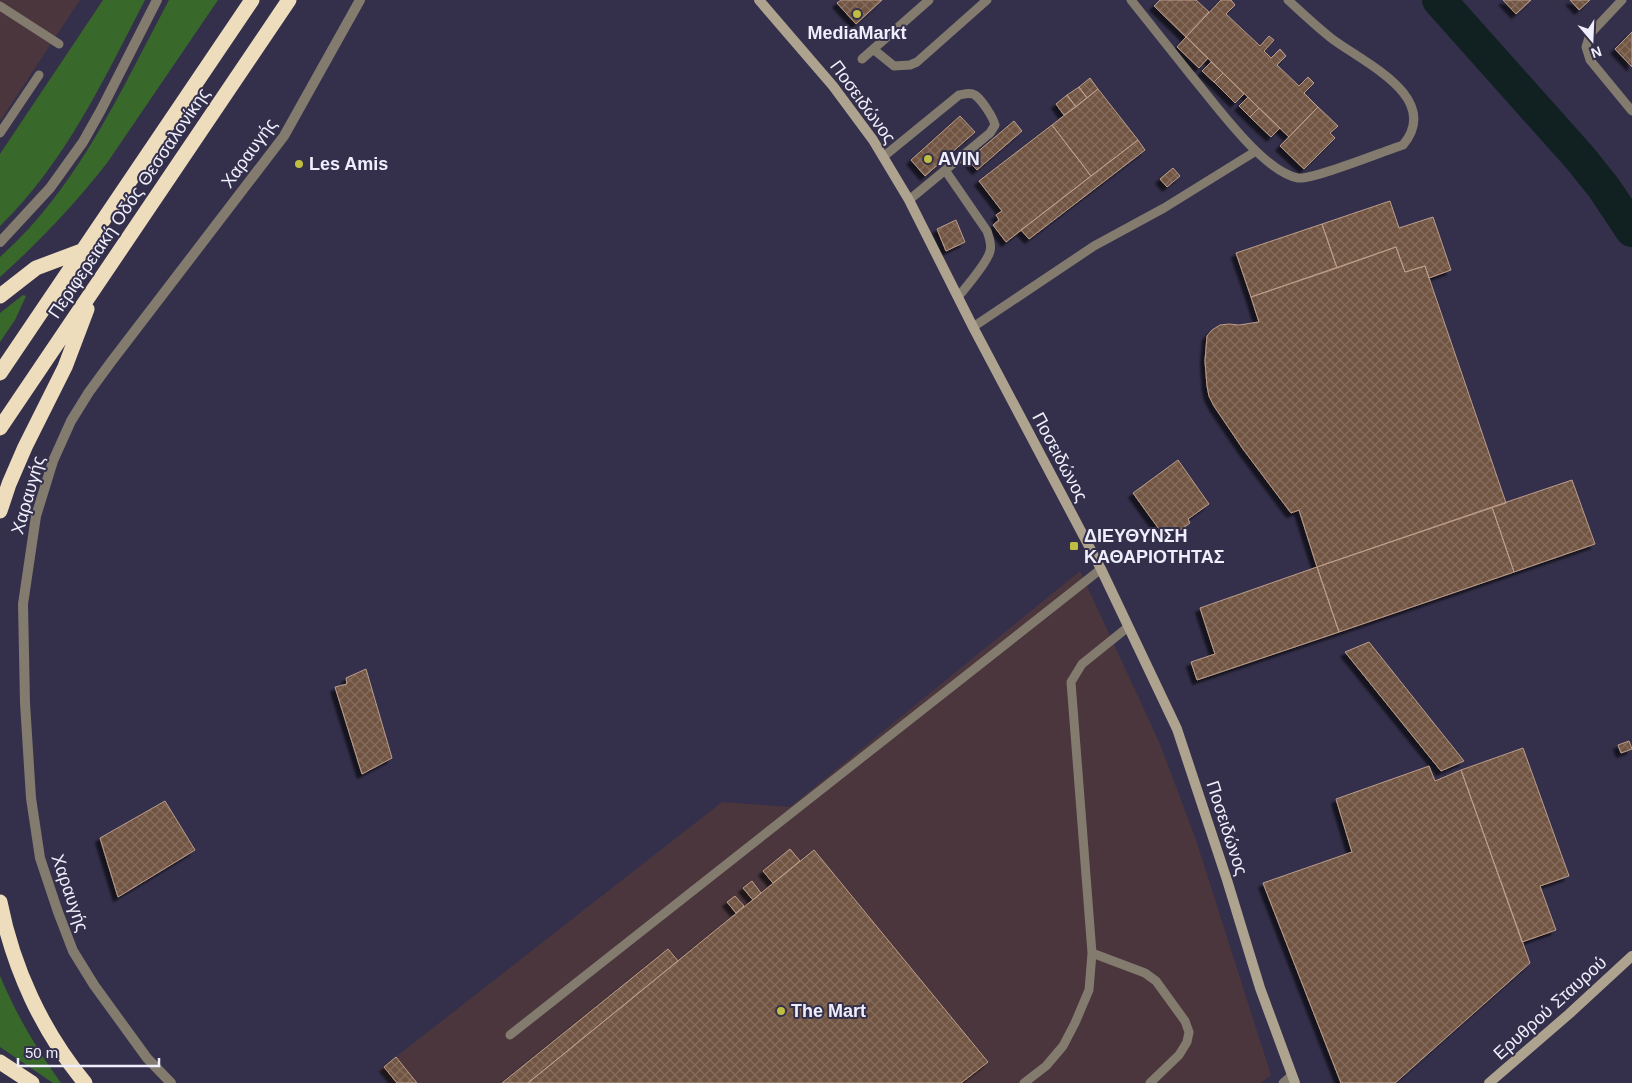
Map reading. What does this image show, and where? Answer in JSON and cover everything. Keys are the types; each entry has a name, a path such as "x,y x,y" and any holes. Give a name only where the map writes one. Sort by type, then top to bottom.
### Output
{"highway":[{"name":"Περιφερειακή Οδός Θεσσαλονίκης","path":"0,373 252,0"},
{"name":"Περιφερειακή Οδός Θεσσαλονίκης","path":"0,428 289,0"},
{"path":"0,296 36,268 84,250"},
{"path":"0,512 9,484 25,447 66,367 96,286"},
{"path":"0,902 15,958 34,1005 45,1027 85,1083"},
{"path":"0,1062 32,1083"}],"street":[{"path":"0,242 50,188 83,142 157,0"},
{"name":"Χαραυγής","path":"171,1083 146,1058 94,986 73,951 40,858 32,798 25,703 23,604 31,543 36,516 53,461 71,421 105,370 284,136 360,0"},
{"name":"Ποσειδώνος","path":"759,0 821,71 873,140 909,200 973,327 1101,569 1177,729 1227,880 1260,988 1294,1079"},
{"name":"Ερυθρού Σταυρού","path":"1489,1083 1569,1014 1632,956"}],"lane":[{"path":"862,59 929,0"},
{"path":"872,49 894,66 910,65 917,62 987,0"},
{"path":"1131,0 1226,118 1256,151 1287,175 1300,178 1317,174 1403,145 1411,134 1415,120 1408,99 1399,86 1331,38 1288,0"},
{"path":"1622,0 1590,34 1586,47 1590,60 1632,111"},
{"path":"0,6 59,44"},
{"path":"0,132 39,75"},
{"path":"883,157 960,95 967,93 975,95 993,117 995,125 990,133 909,200"},
{"path":"973,327 1094,246 1164,208 1256,151"},
{"path":"945,170 987,231 991,250 987,259 958,297"},
{"path":"510,1035 1101,569"},
{"path":"1024,1083 1046,1066 1062,1046 1076,1023 1089,990 1092,953 1070,682 1082,664 1128,627"},
{"path":"1092,953 1145,973 1165,992 1185,1021 1189,1032 1187,1042 1179,1055 1150,1083"},
{"path":"1283,1083 1294,1079"}],"shaded area":[{"path":"0,0 80,0 0,121"},
{"path":"1080,571 1160,744 1196,840 1271,1075 1261,1083 390,1083 379,1070 722,802 790,807"}],"green space":[{"path":"103,0 145,0 98,90 64,148 23,201 0,226 0,154"},
{"path":"169,0 218,0 107,163 56,222 0,277 0,257 28,230 75,169 115,103"},
{"path":"23,295 26,296 15,320 0,342 0,313"},
{"path":"0,976 13,1005 43,1057 61,1083 53,1083 0,1047"}],"building":[{"name":"MediaMarkt","path":"841,0 882,0 856,24 837,3"},
{"path":"1160,0 1196,0 1209,12 1186,37 1154,6"},
{"path":"1221,0 1231,0 1235,5 1226,14 1260,46 1269,36 1274,40 1264,51 1271,58 1280,49 1286,56 1277,65 1299,86 1308,77 1314,83 1304,93 1318,107 1289,137 1186,37"},
{"path":"1503,0 1531,0 1516,14"},
{"path":"1570,0 1590,0 1579,10"},
{"path":"1632,32 1632,67 1615,49"},
{"path":"1186,37 1208,58 1199,68 1177,47"},
{"path":"1211,62 1223,73 1214,82 1202,71"},
{"path":"1223,73 1244,94 1235,103 1214,82"},
{"path":"1090,78 1098,89 1087,98 1079,87"},
{"path":"1079,87 1087,98 1076,107 1067,95"},
{"path":"1098,89 1138,140 1091,176 1052,125"},
{"path":"1067,95 1076,107 1064,115 1056,104"},
{"path":"1248,97 1259,108 1250,117 1239,106"},
{"path":"1318,107 1338,126 1330,133 1335,138 1304,169 1280,146"},
{"path":"1259,108 1280,128 1271,137 1250,117"},
{"path":"960,116 975,132 925,176 911,160"},
{"path":"1014,121 1022,131 977,170 968,160"},
{"path":"1052,125 1091,176 1006,242 993,225 999,220 996,215 1002,211 979,181"},
{"path":"1138,140 1145,150 1029,239 1021,230"},
{"path":"1173,168 1180,176 1167,187 1160,179"},
{"path":"1390,201 1399,228 1433,217 1451,270 1429,278 1425,266 1405,272 1396,247 1337,268 1322,224"},
{"path":"956,220 965,242 946,251 937,229"},
{"path":"1322,224 1337,268 1251,297 1236,253"},
{"path":"1396,247 1405,272 1425,266 1506,503 1317,567 1299,510 1291,513 1243,449 1209,396 1205,361 1207,336 1220,325 1259,322 1251,297"},
{"path":"1178,460 1209,504 1188,519 1190,523 1179,531 1176,527 1164,536 1133,493"},
{"path":"1572,480 1595,544 1514,572 1492,507"},
{"path":"1492,507 1514,572 1339,632 1317,567"},
{"path":"1317,567 1339,632 1197,680 1191,662 1215,654 1200,608"},
{"path":"1369,642 1464,761 1441,771 1345,652"},
{"path":"366,669 392,758 362,774 335,687 347,684 346,678"},
{"path":"1629,741 1632,749 1621,753 1618,745"},
{"path":"1523,748 1569,876 1540,886 1556,930 1522,942 1461,770"},
{"path":"1429,766 1435,781 1461,770 1530,963 1395,1083 1341,1083 1263,883 1352,852 1336,799"},
{"path":"165,801 195,850 118,897 100,838"},
{"path":"790,849 800,861 773,883 763,871"},
{"name":"The Mart","path":"814,850 988,1062 961,1083 528,1083"},
{"path":"752,881 761,893 753,900 743,888"},
{"path":"735,896 744,906 736,913 727,902"},
{"path":"668,949 678,961 528,1083 502,1083"},
{"path":"396,1057 417,1083 397,1083 384,1067"}],"waterway":[{"path":"1439,0 1580,158 1604,188 1632,230"}],"place":[{"name":"MediaMarkt","path":"857,14"},
{"name":"AVIN","path":"928,159"},
{"name":"Les Amis","path":"299,164"},
{"name":"ΔΙΕΥΘΥΝΣΗ ΚΑΘΑΡΙΟΤΗΤΑΣ","path":"1074,546"},
{"name":"The Mart","path":"781,1011"}]}
